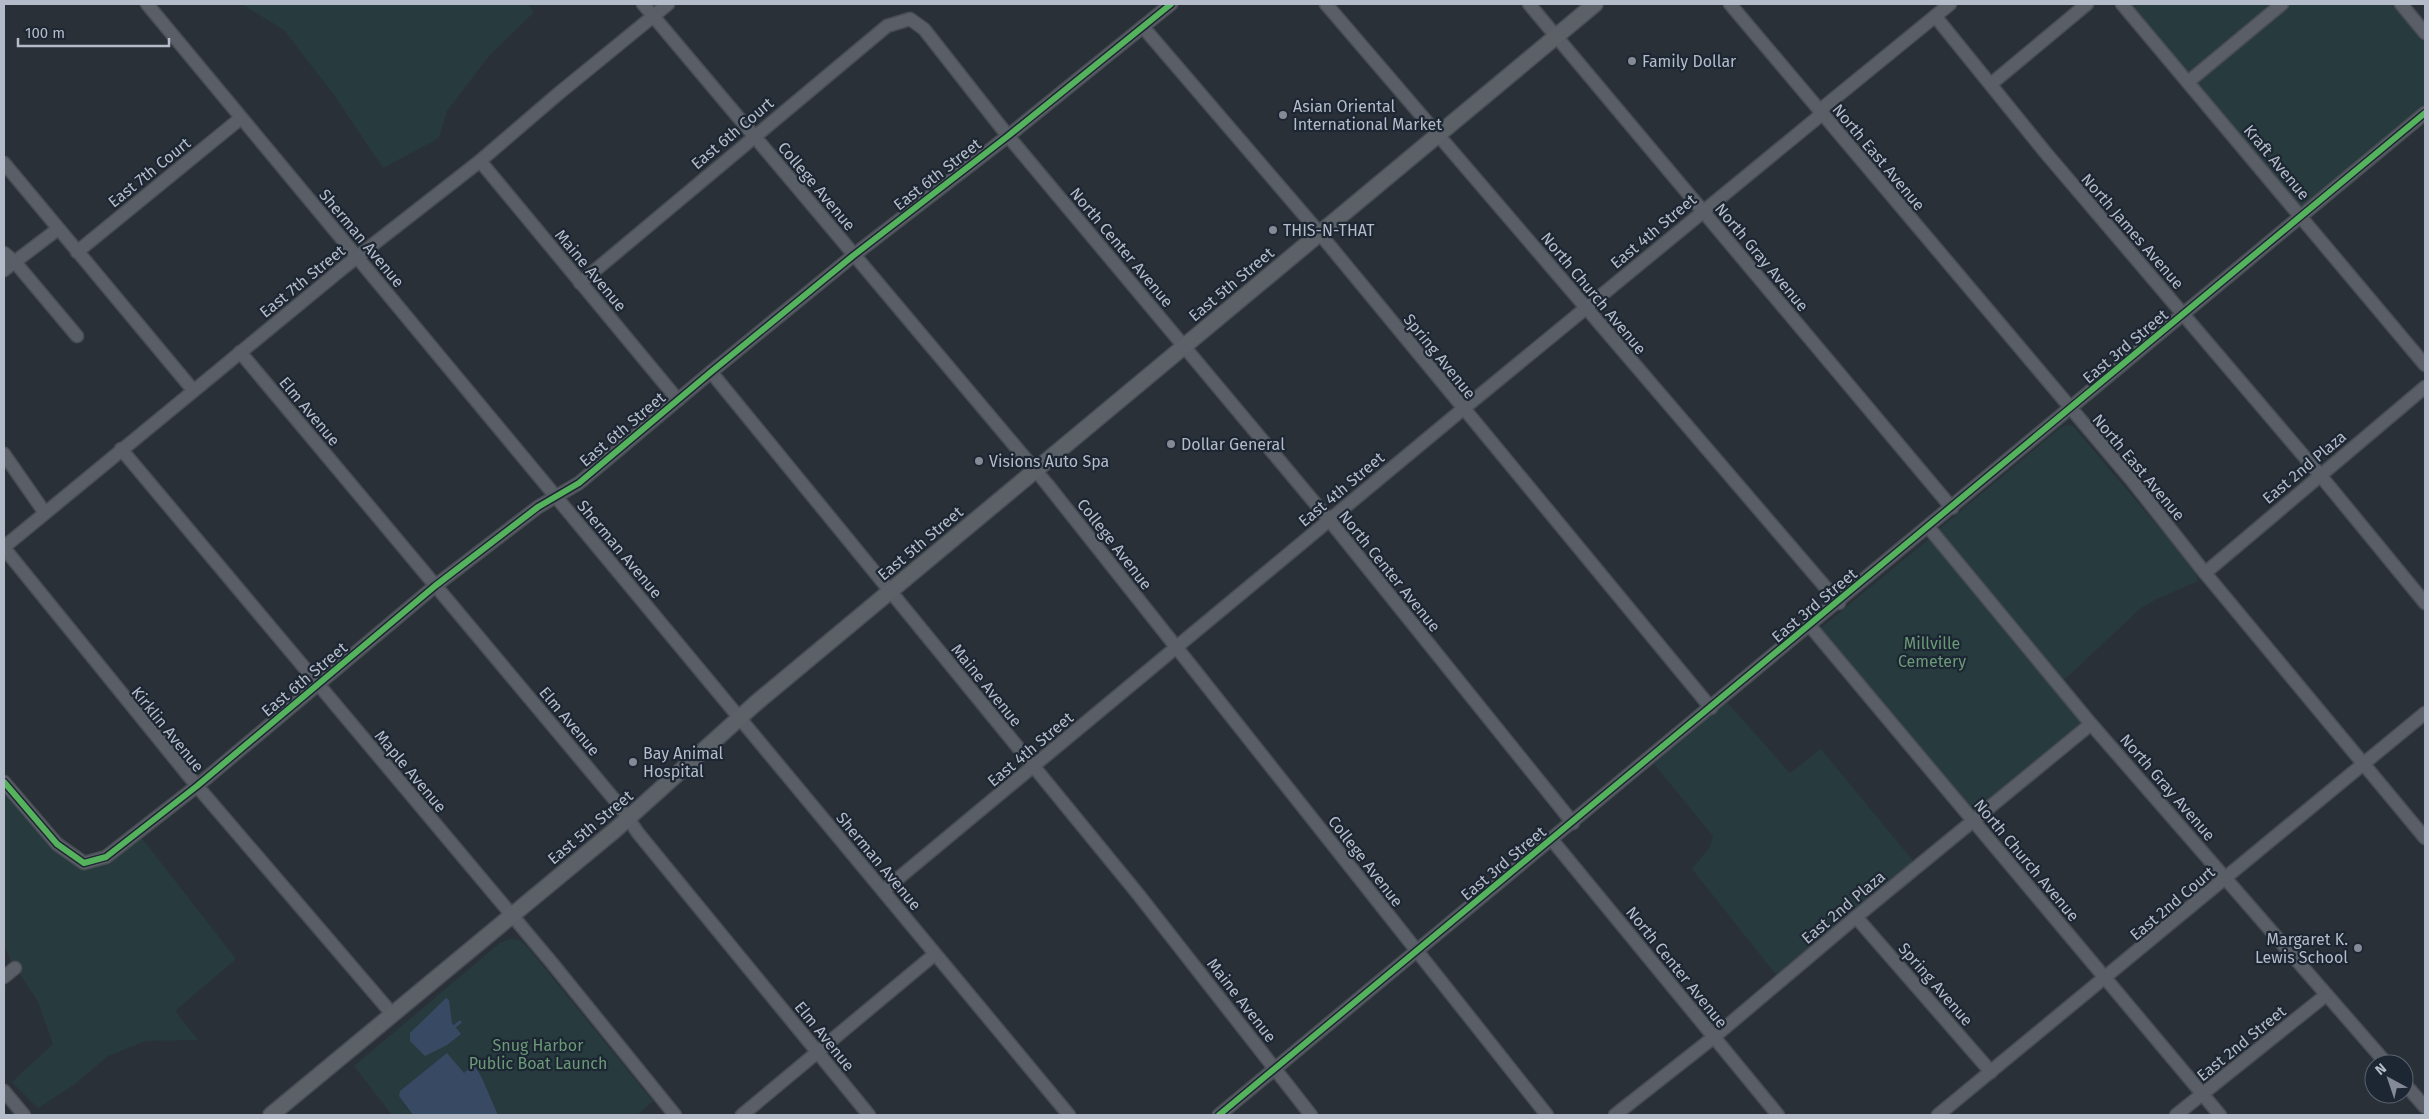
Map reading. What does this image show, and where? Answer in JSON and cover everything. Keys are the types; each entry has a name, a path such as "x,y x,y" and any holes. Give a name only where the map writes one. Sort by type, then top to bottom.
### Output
{"main road":[{"name":"East 5th Street","path":"271,1115 628,819 739,718 1034,470 1595,4"}],"street":[{"name":"Sherman Avenue","path":"147,4 1070,1115"},
{"name":"College Avenue","path":"643,4 1034,470 1547,1115"},
{"name":"East 7th Street","path":"4,548 193,390 480,161 668,4"},
{"name":"East 6th Street","path":"4,782 58,844 84,863 106,857 198,786 435,586 538,507 579,483 854,255 1008,136 1171,4"},
{"name":"North Church Avenue","path":"1326,4 1839,603"},
{"name":"North Gray Avenue","path":"1529,4 1952,508"},
{"name":"North East Avenue","path":"1730,4 2134,483 2205,573 2425,838"},
{"name":"East 4th Street","path":"883,891 1950,4"},
{"path":"1991,84 2087,4"},
{"name":"Kraft Avenue","path":"2122,4 2425,365"},
{"path":"2188,82 2282,4"},
{"path":"2401,4 2425,33"},
{"name":"North James Avenue","path":"1935,16 2045,152 2320,475 2425,603"},
{"name":"East 6th Court","path":"580,283 754,135 887,26 910,19"},
{"name":"North Center Avenue","path":"910,19 924,29 1008,136 1330,521 1573,823"},
{"name":"Spring Avenue","path":"1143,27 1319,234 1711,708"},
{"name":"East 7th Court","path":"77,252 241,118"},
{"name":"East 3rd Street","path":"1220,1115 1839,603 2301,216 2423,119"},
{"name":"Maine Avenue","path":"480,161 678,400"},
{"path":"4,163 193,390"},
{"path":"4,270 58,229"},
{"path":"4,253 14,262 77,336"},
{"name":"Elm Avenue","path":"240,352 628,819 869,1115"},
{"name":"Maine Avenue","path":"711,372 1138,894 1311,1115"},
{"name":"East 2nd Plaza","path":"2205,573 2425,387"},
{"name":"Maple Avenue","path":"121,449 512,916 675,1115"},
{"path":"4,454 45,513"},
{"name":"North Gray Avenue","path":"1929,528 2092,724 2378,1054"},
{"name":"Kirklin Avenue","path":"4,548 198,786 393,1014"},
{"name":"North Church Avenue","path":"1810,626 2220,1115"},
{"name":"East 2nd Court","path":"1938,1115 2425,713"},
{"name":"East 2nd Plaza","path":"1615,1115 1714,1037 1856,917 2092,724"},
{"name":"North Center Avenue","path":"1552,840 1778,1115"},
{"name":"Spring Avenue","path":"1856,917 1991,1072"},
{"path":"742,1115 935,954"},
{"path":"4,977 16,968"},
{"name":"East 2nd Street","path":"2176,1115 2204,1095 2326,995"},
{"path":"4,1091 24,1115"},
{"path":"2414,1094 2425,1107"}],"green space":[{"path":"241,4 528,4 534,12 489,56 447,111 439,138 383,168 334,95 284,30"},
{"path":"2129,4 2273,4 2189,75"},
{"path":"2291,4 2395,4 2425,41 2425,106 2302,208 2196,84"},
{"name":"Millville Cemetery","path":"2068,425 2073,426 2195,570 2198,581 2141,608 2064,680 1938,530 2060,428"},
{"name":"Millville Cemetery","path":"1930,538 2082,723 1973,813 1820,630"},
{"path":"1727,702 1790,773 1821,749 1914,862 1777,976 1692,869 1710,847 1713,836 1654,764"},
{"path":"4,790 54,848 83,870 87,870 141,837 236,959 175,1011 198,1040 146,1041 108,1056 75,1084 38,1108 12,1082 53,1044 38,1002 19,972 23,969 16,960 12,962 4,947"},
{"name":"Snug Harbor Public Boat Launch","path":"510,939 520,940 529,949 653,1101 637,1115 498,1115 482,1078 473,1065 464,1073 404,1104 413,1115 392,1115 354,1066 500,943"}],"water":[{"path":"446,998 449,1000 452,1023 461,1034 447,1045 425,1056 410,1041 410,1033"},
{"path":"447,1053 464,1073 474,1064 498,1115 413,1115 399,1096 400,1091"}],"waterway":[{"path":"455,1026 460,1022"}],"cycle path":[{"path":"4,782 57,844 84,863 106,857 197,786 435,586 538,507 579,483 854,255 1008,136 1171,4"},
{"path":"1219,1115 2425,113"}],"place":[{"name":"Family Dollar","path":"1632,61"},
{"name":"Asian Oriental International Market","path":"1283,115"},
{"name":"THIS-N-THAT","path":"1273,230"},
{"name":"Dollar General","path":"1171,444"},
{"name":"Visions Auto Spa","path":"979,461"},
{"name":"Bay Animal Hospital","path":"633,762"},
{"name":"Margaret K. Lewis School","path":"2358,948"}]}
